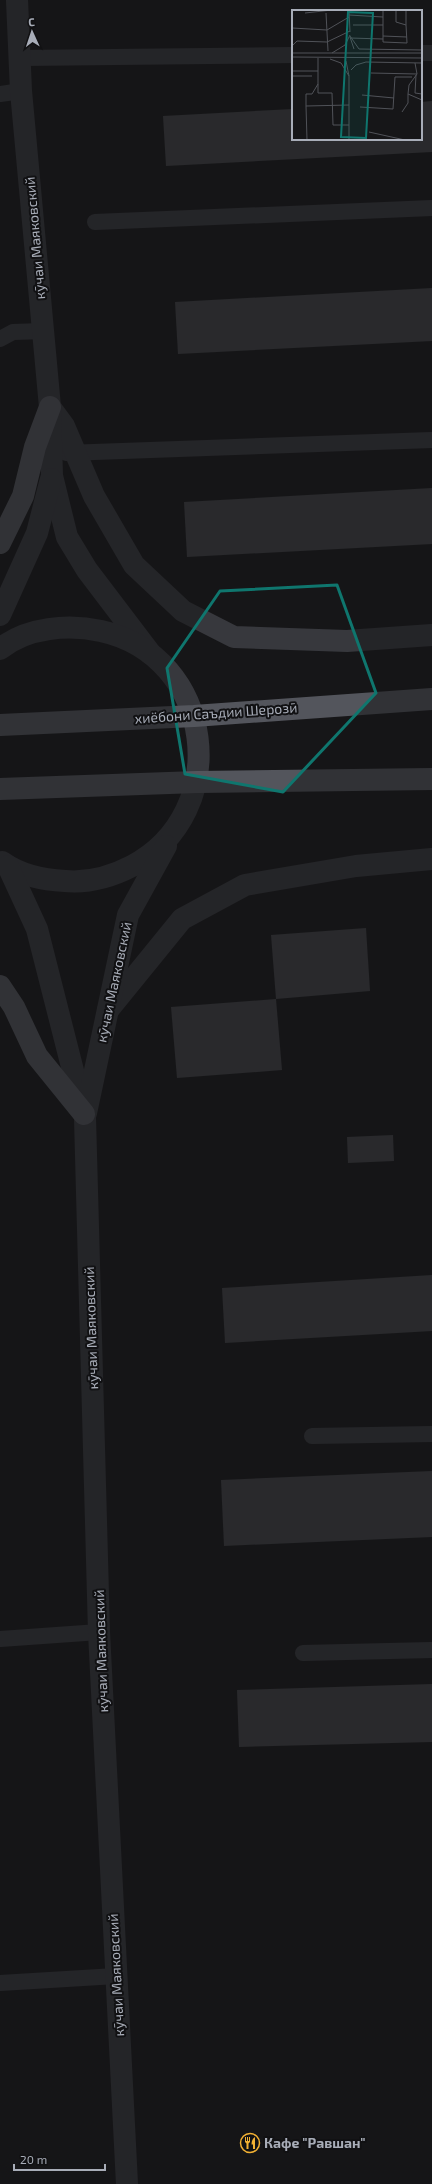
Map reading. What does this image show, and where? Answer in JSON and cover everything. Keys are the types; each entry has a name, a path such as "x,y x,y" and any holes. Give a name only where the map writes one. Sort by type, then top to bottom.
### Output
{"main road":[{"path":"0,543 23,496 35,447 50,407"},
{"name":"хиёбони Саъдии Шерозӣ","path":"0,725 194,716 432,699"},
{"path":"0,789 197,782 432,779"},
{"path":"0,986 14,1007 37,1056 84,1116"}],"street":[{"name":"кӯчаи Маяковский","path":"17,0 20,58 10,92 44,331 50,407 52,476 67,537 87,570 150,653 177,681 194,716 200,749 197,782 188,808 128,915 84,1116"},
{"path":"50,407 64,426 94,496 134,566 183,611 234,637 347,641 432,634"},
{"name":"кӯчаи Маяковский","path":"0,615 37,533 52,476"},
{"name":"кӯчаи Маяковский","path":"0,649 5,645 40,630 79,626 117,635 150,653"},
{"name":"кӯчаи Маяковский","path":"4,863 42,879 79,882 116,874 148,857 175,831"},
{"path":"108,1010 182,919 245,886 356,866 432,859"},
{"name":"кӯчаи Маяковский","path":"4,863 38,929 84,1116 99,1632 127,2184"}],"lane":[{"path":"20,58 292,55"},
{"path":"95,222 432,208"},
{"path":"0,339 12,332 44,331"},
{"path":"52,454 432,440"},
{"path":"312,1436 432,1434"},
{"path":"0,1639 99,1632"},
{"path":"304,1653 432,1650"},
{"path":"0,1983 116,1976"}],"highlighted area":[{"path":"337,585 376,693 283,792 185,774 167,668 220,591"}],"building":[{"path":"432,101 432,152 166,166 163,116 292,109 292,140 422,140 422,102"},
{"path":"432,288 432,341 178,354 175,302"},
{"path":"432,488 432,544 187,557 184,502"},
{"path":"366,928 370,991 276,999 271,935"},
{"path":"276,999 282,1070 177,1078 171,1007"},
{"path":"393,1135 394,1161 348,1163 347,1137"},
{"path":"432,1275 432,1331 225,1343 222,1288"},
{"path":"432,1471 432,1537 224,1546 221,1480"},
{"path":"432,1684 432,1742 239,1747 237,1690"}],"place":[{"name":"Кафе \"Равшан\"","path":"250,2143"}]}
